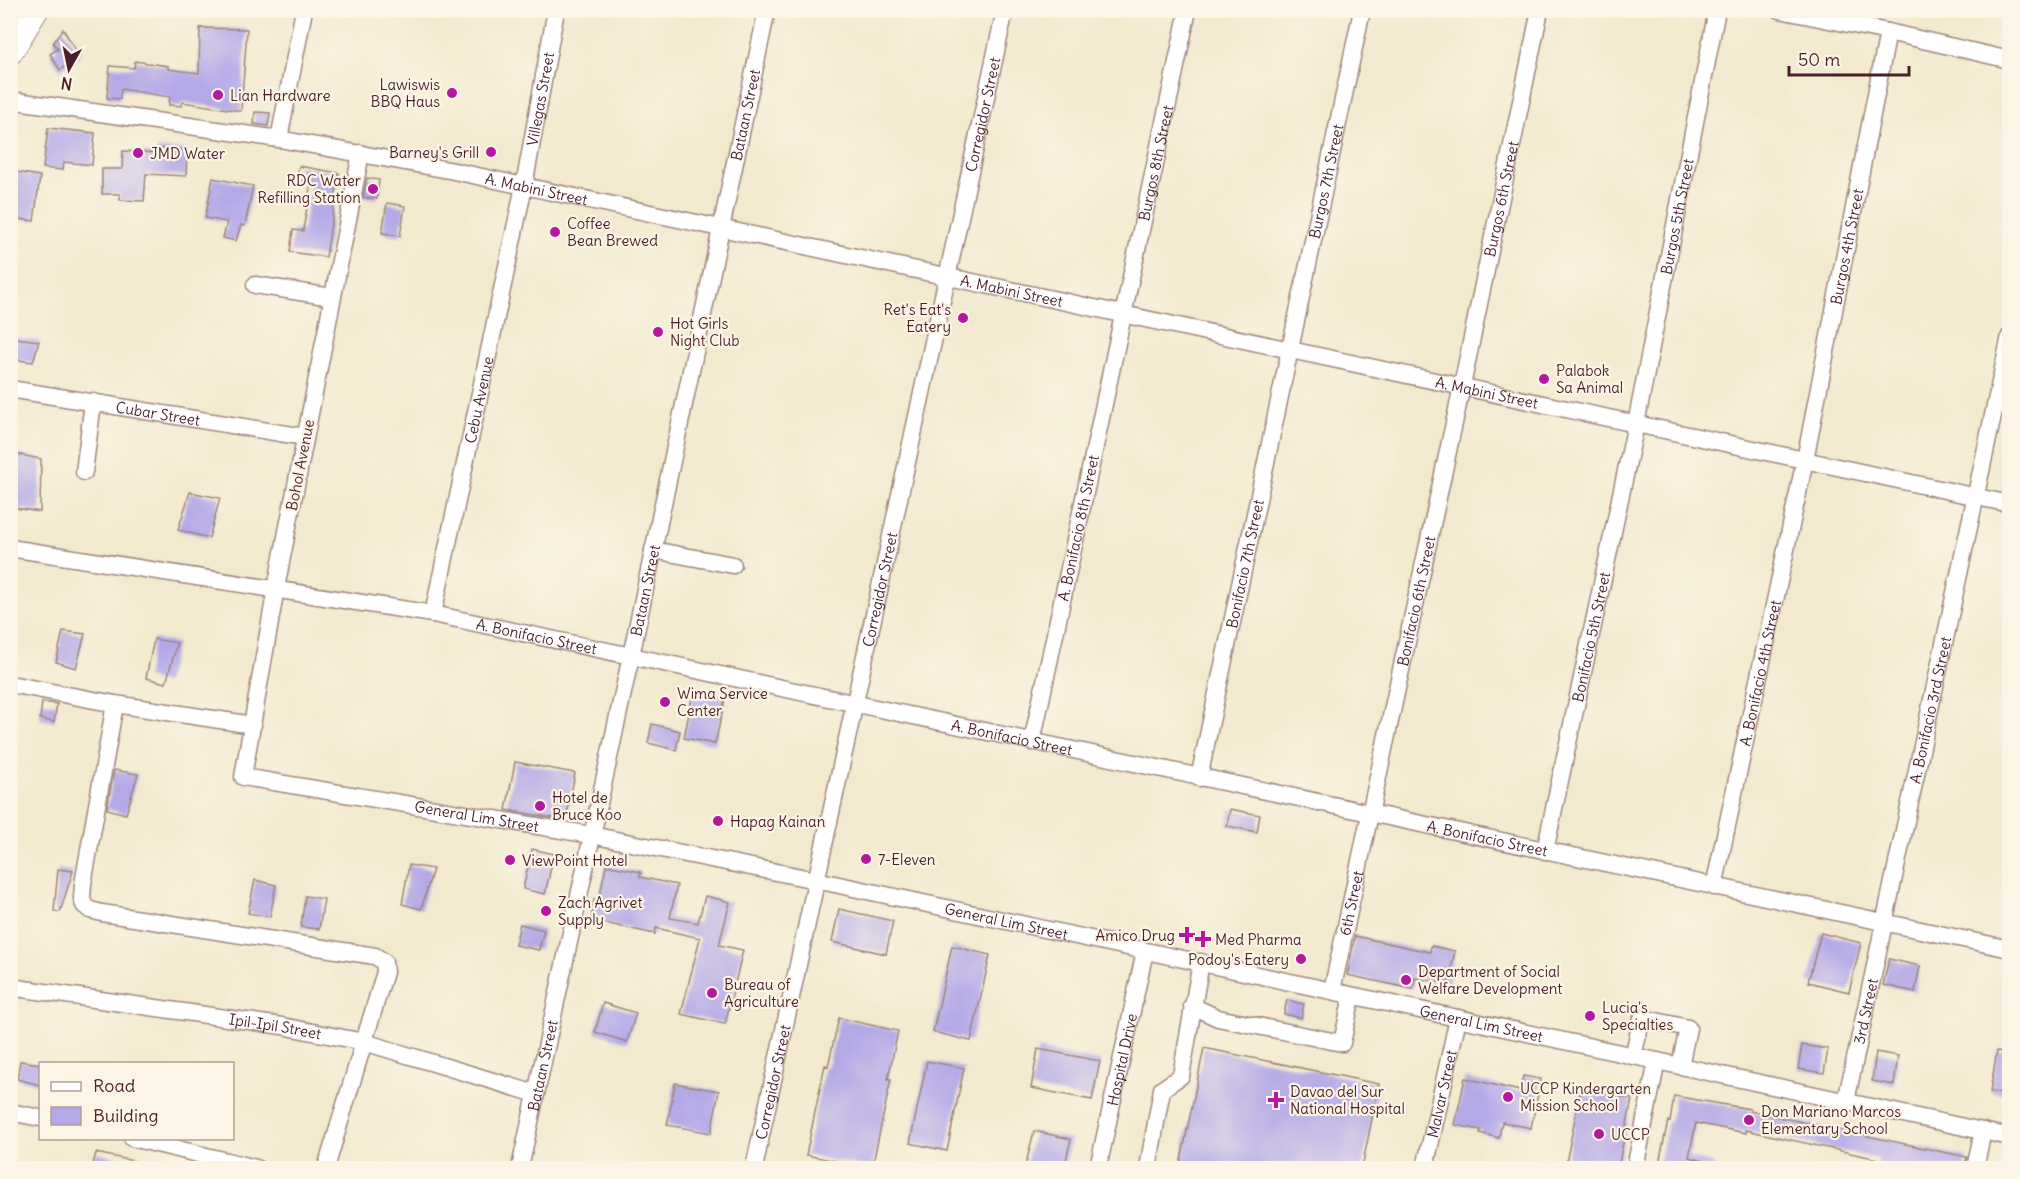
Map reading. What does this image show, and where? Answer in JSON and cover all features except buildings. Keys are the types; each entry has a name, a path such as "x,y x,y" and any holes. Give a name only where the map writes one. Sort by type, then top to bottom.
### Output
{"highway":[{"path":"10,51 35,10"}],"street":[{"path":"279,139 304,10"},
{"name":"Villegas Street","path":"524,186 556,10"},
{"name":"Bataan Street","path":"520,1168 767,10"},
{"name":"Corregidor Street","path":"754,1168 1005,10"},
{"name":"Burgos 8th Street","path":"1123,314 1188,10"},
{"name":"Burgos 7th Street","path":"1290,350 1362,10"},
{"name":"Burgos 6th Street","path":"1462,387 1540,10"},
{"name":"Burgos 5th Street","path":"1636,424 1717,10"},
{"path":"1780,10 2010,60"},
{"name":"Burgos 4th Street","path":"1805,460 1888,32"},
{"name":"A. Mabini Street","path":"10,100 361,153 2010,504"},
{"name":"Bohol Avenue","path":"243,777 276,588 361,153"},
{"name":"Cebu Avenue","path":"433,614 524,186"},
{"path":"255,285 332,297"},
{"name":"A. Bonifacio 8th Street","path":"1032,742 1123,314"},
{"name":"A. Bonifacio 3rd Street","path":"1884,923 2010,336"},
{"name":"Bonifacio 7th Street","path":"1199,778 1290,350"},
{"name":"Bonifacio 6th Street","path":"1370,814 1462,387"},
{"name":"Cubar Street","path":"10,389 305,437"},
{"path":"84,472 93,402"},
{"name":"Bonifacio 5th Street","path":"1545,851 1636,424"},
{"name":"A. Bonifacio 4th Street","path":"1714,887 1805,460"},
{"name":"A. Bonifacio Street","path":"10,548 433,614 2010,949"},
{"path":"653,550 733,565"},
{"path":"10,684 115,704 252,725"},
{"path":"115,704 83,884 84,905 90,910 102,913 380,958 384,962 385,972 326,1168"},
{"name":"General Lim Street","path":"243,777 591,835 816,880 2010,1137"},
{"name":"6th Street","path":"1332,991 1370,814"},
{"name":"3rd Street","path":"1846,1101 1884,923"},
{"name":"Hospital Drive","path":"1098,1168 1145,951"},
{"path":"1148,1168 1162,1089 1181,1076 1201,962"},
{"name":"Ipil-Ipil Street","path":"10,987 282,1026 364,1042 536,1094"},
{"path":"1192,1006 1218,1018 1342,1043 1352,996"},
{"name":"Malvar Street","path":"1425,1168 1458,1018"},
{"path":"1633,1056 1642,1018 1688,1028 1680,1066"},
{"path":"1635,1168 1657,1061"},
{"path":"10,1112 39,1118"},
{"path":"1975,1168 1983,1131"},
{"path":"140,1140 256,1168"}],"place":[{"name":"Lawiswis BBQ Haus","path":"452,93"},
{"name":"Lian Hardware","path":"218,95"},
{"name":"Barney's Grill","path":"491,152"},
{"name":"JMD Water","path":"138,153"},
{"name":"RDC Water Refilling Station","path":"373,189"},
{"name":"Coffee Bean Brewed","path":"555,232"},
{"name":"Ret's Eat's Eatery","path":"963,318"},
{"name":"Hot Girls Night Club","path":"658,332"},
{"name":"Palabok Sa Animal","path":"1544,379"},
{"name":"Wima Service Center","path":"665,702"},
{"name":"Hotel de Bruce Koo","path":"540,806"},
{"name":"Hapag Kainan","path":"718,821"},
{"name":"7-Eleven","path":"866,859"},
{"name":"ViewPoint Hotel","path":"510,860"},
{"name":"Zach Agrivet Supply","path":"546,911"},
{"name":"Amico Drug","path":"1187,935"},
{"name":"Med Pharma","path":"1203,939"},
{"name":"Podoy's Eatery","path":"1301,959"},
{"name":"Department of Social Welfare Development","path":"1406,980"},
{"name":"Bureau of Agriculture","path":"712,993"},
{"name":"Lucia's Specialties","path":"1590,1016"},
{"name":"UCCP Kindergarten Mission School","path":"1508,1097"},
{"name":"Davao del Sur National Hospital","path":"1276,1100"},
{"name":"Don Mariano Marcos Elementary School","path":"1749,1120"},
{"name":"UCCP","path":"1599,1134"}]}
